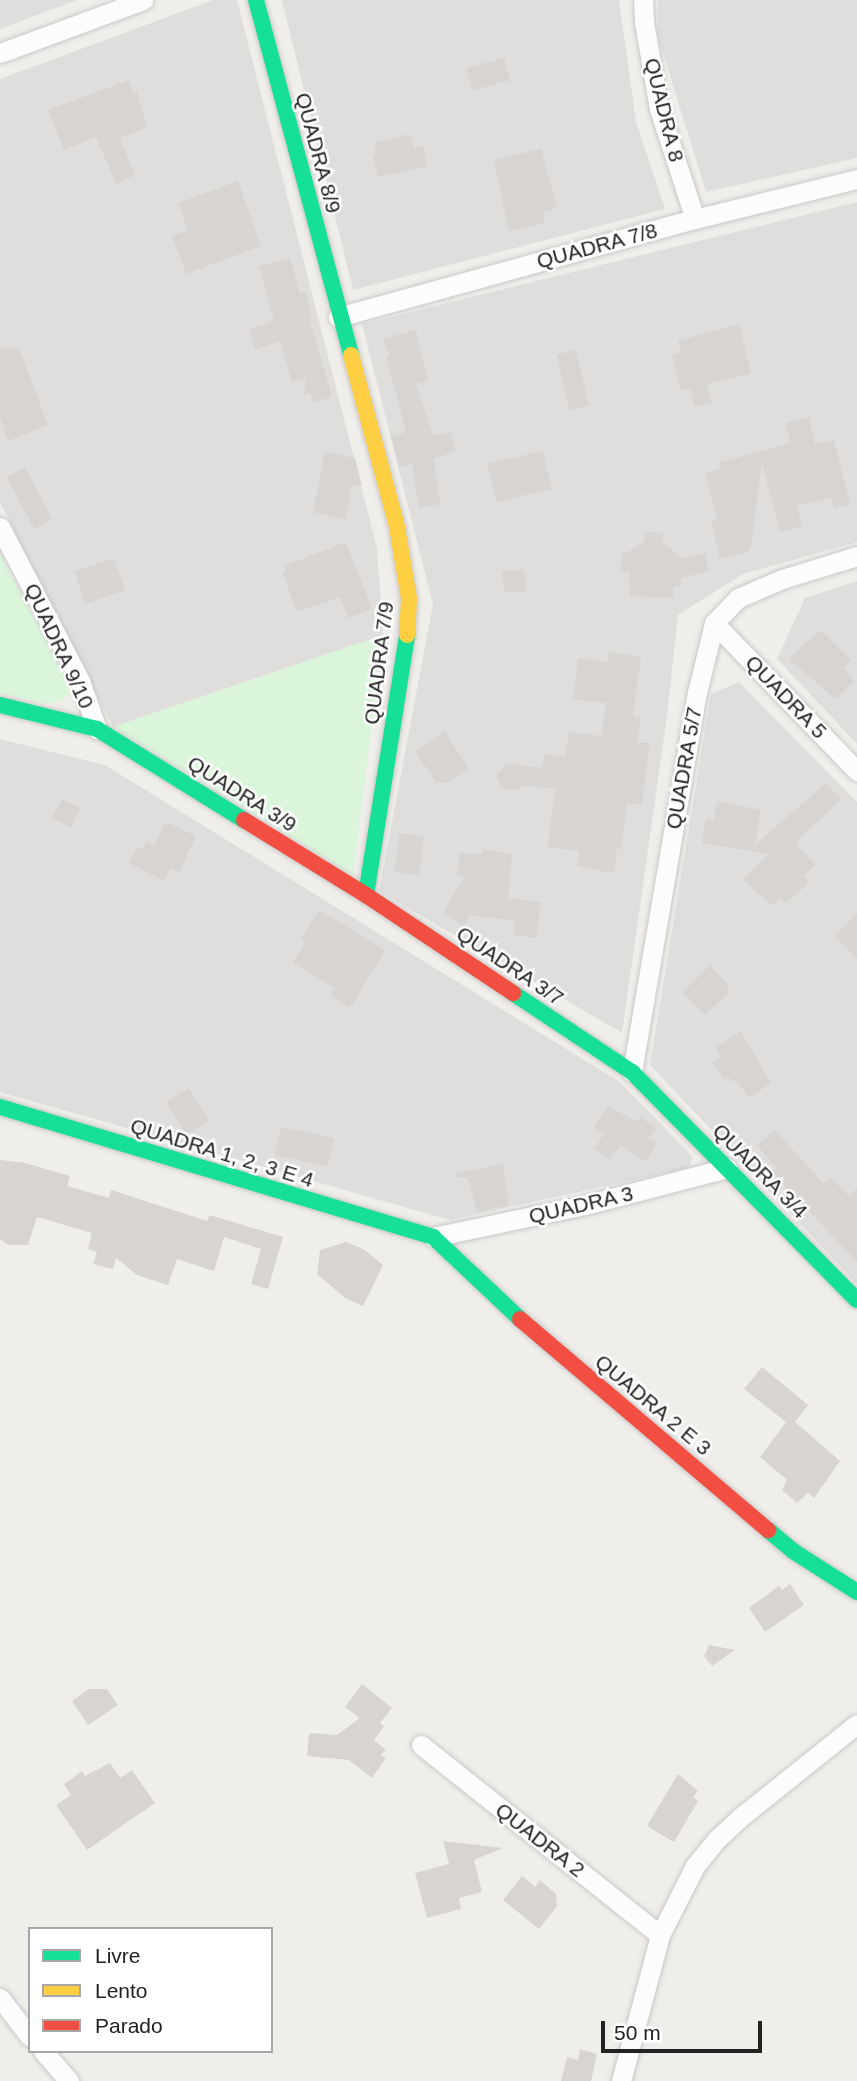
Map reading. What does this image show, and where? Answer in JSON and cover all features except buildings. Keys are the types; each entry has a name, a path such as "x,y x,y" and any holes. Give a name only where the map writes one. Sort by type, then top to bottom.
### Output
{"street":[{"path":"0,53 143,0"},
{"name":"QUADRA 8/9","path":"256,0 338,317"},
{"name":"QUADRA 8","path":"643,0 643,22 659,109 695,219"},
{"name":"QUADRA 7/8","path":"338,317 695,219 857,179"},
{"name":"QUADRA 7/9","path":"338,317 397,527 409,599 405,650 366,895"},
{"name":"QUADRA 9/10","path":"0,527 80,681 97,729"},
{"path":"714,623 738,598 782,579 857,556"},
{"name":"QUADRA 5","path":"714,623 857,771"},
{"name":"QUADRA 5/7","path":"632,1072 697,693 714,623"},
{"name":"QUADRA 3/9","path":"0,705 97,729 366,895"},
{"name":"QUADRA 3/7","path":"366,895 632,1072"},
{"name":"QUADRA 3/4","path":"632,1072 857,1300"},
{"name":"QUADRA 1, 2, 3 E 4","path":"0,1107 433,1237"},
{"name":"QUADRA 3","path":"433,1237 585,1205 727,1168"},
{"name":"QUADRA 2 E 3","path":"433,1237 549,1346 793,1551 857,1592"},
{"path":"621,2081 660,1934 681,1889 716,1840 857,1724"},
{"name":"QUADRA 2","path":"421,1745 660,1934"},
{"path":"0,1998 28,2034"},
{"path":"45,2053 69,2081"}],"shaded area":[{"path":"0,0 77,0 0,29"},
{"path":"213,0 237,0 377,548 383,635 113,727 0,502 0,79"},
{"path":"282,0 619,0 636,122 665,209 353,290"},
{"path":"658,0 857,0 857,158 706,192 658,37"},
{"path":"857,202 857,542 743,574 678,615 667,716 622,1033 379,891 433,604 362,324"},
{"path":"857,581 857,744 777,659 805,598"},
{"path":"739,682 857,802 857,1284 650,1065 711,694"},
{"path":"0,739 105,765 620,1082 693,1157 688,1168 450,1220 0,1092"}],"green space":[{"path":"0,554 72,689 70,694 58,701 47,704 0,693"},
{"path":"383,635 353,875 113,727"}],"traffic: fast":[{"path":"256,0 351,355"},
{"path":"366,895 407,635"},
{"path":"0,705 97,729 244,820"},
{"path":"513,993 632,1072 857,1300"},
{"path":"0,1107 433,1237 520,1319"},
{"path":"768,1530 793,1551 857,1592"}],"traffic: slow":[{"path":"351,355 397,527 409,599 407,635"}],"traffic: jam":[{"path":"244,820 366,895 513,993"},
{"path":"520,1319 768,1530"}]}
